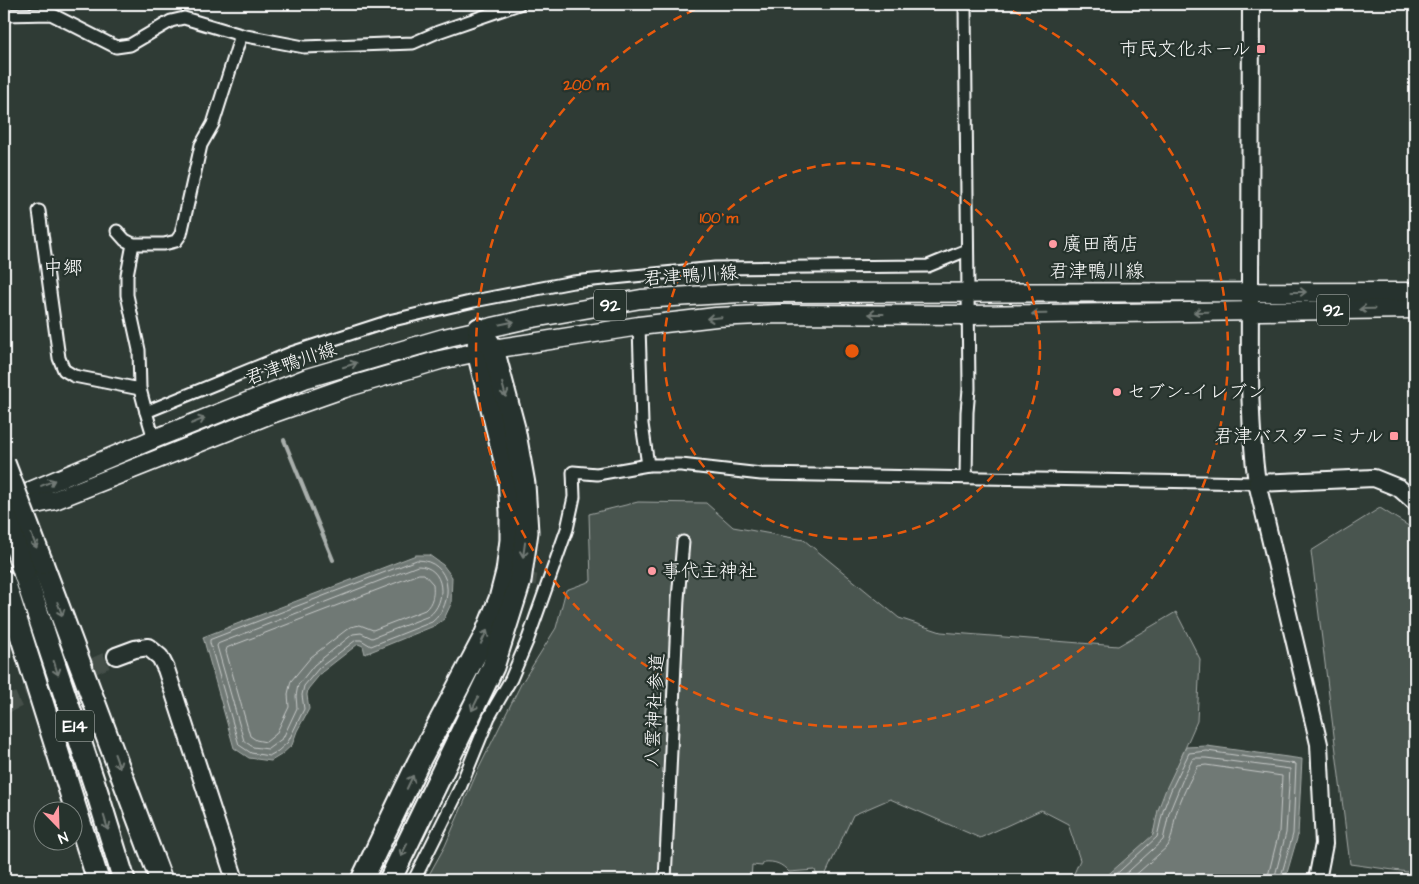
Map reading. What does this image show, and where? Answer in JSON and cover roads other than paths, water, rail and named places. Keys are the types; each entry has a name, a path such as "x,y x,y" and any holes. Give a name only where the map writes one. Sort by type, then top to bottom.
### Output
{"highway":[{"path":"390,880 493,667 520,581 527,532 524,484 514,428 480,329"},
{"path":"363,878 418,763 485,636 500,599 507,572 511,540 509,477 486,350"},
{"path":"4,463 33,568 161,880"},
{"name":"E14","path":"5,511 33,568 124,880"},
{"name":"E14","path":"4,581 98,880"},
{"path":"69,784 92,880"}],"main road":[{"name":"君津鴨川線","path":"5,511 32,490 307,378 480,329 641,300 740,293 1415,292"},
{"name":"92","path":"5,511 55,500 271,414 345,388 440,360 486,350 639,326 716,317 779,314 1415,309"}],"street":[{"path":"4,15 50,9 116,47 130,45 171,21 184,18 241,35 304,47 413,43 438,32 519,4"},
{"path":"965,4 969,388 966,477"},
{"path":"1251,4 1250,311 1252,431 1257,483 1319,744 1324,844 1322,879"},
{"path":"117,231 125,240 133,244 164,244 176,241 181,234 201,145 213,124 241,35"},
{"path":"40,211 58,358 64,370 74,376 140,389"},
{"path":"133,244 127,275 127,295 139,350 140,389 154,439"},
{"path":"146,412 291,354 393,320 474,301 573,282 715,268 928,266 967,250"},
{"path":"639,326 642,424 648,465"},
{"path":"414,880 460,788 489,717 511,679 528,639 542,582 567,529 574,497 573,472 597,474 648,465 682,465 761,474 1257,483 1374,478 1399,488 1415,502"},
{"name":"八雲神社参道","path":"664,880 678,599 683,542"},
{"path":"116,656 134,649 148,647 160,657 166,669 235,880"}],"water":[{"path":"416,555 429,555 443,565 452,577 451,604 444,619 434,626 365,654 363,646 358,644 322,672 308,689 309,709 292,745 281,755 271,761 249,758 234,748 203,637"},
{"path":"1207,746 1302,759 1298,835 1285,880 1102,880 1153,835 1158,810 1186,747"}],"waterway":[{"path":"284,440 333,560"}],"tunnel":[{"path":"493,574 537,580"},
{"path":"4,706 116,656"}],"place":[{"name":"市民文化ホール","path":"1261,49"},
{"name":"廣田商店","path":"1053,244"},
{"name":"セブン-イレブン","path":"1117,392"},
{"name":"君津バスターミナル","path":"1394,436"},
{"name":"事代主神社","path":"652,571"}],"district":[{"name":"中郷","path":"63,268"}]}
